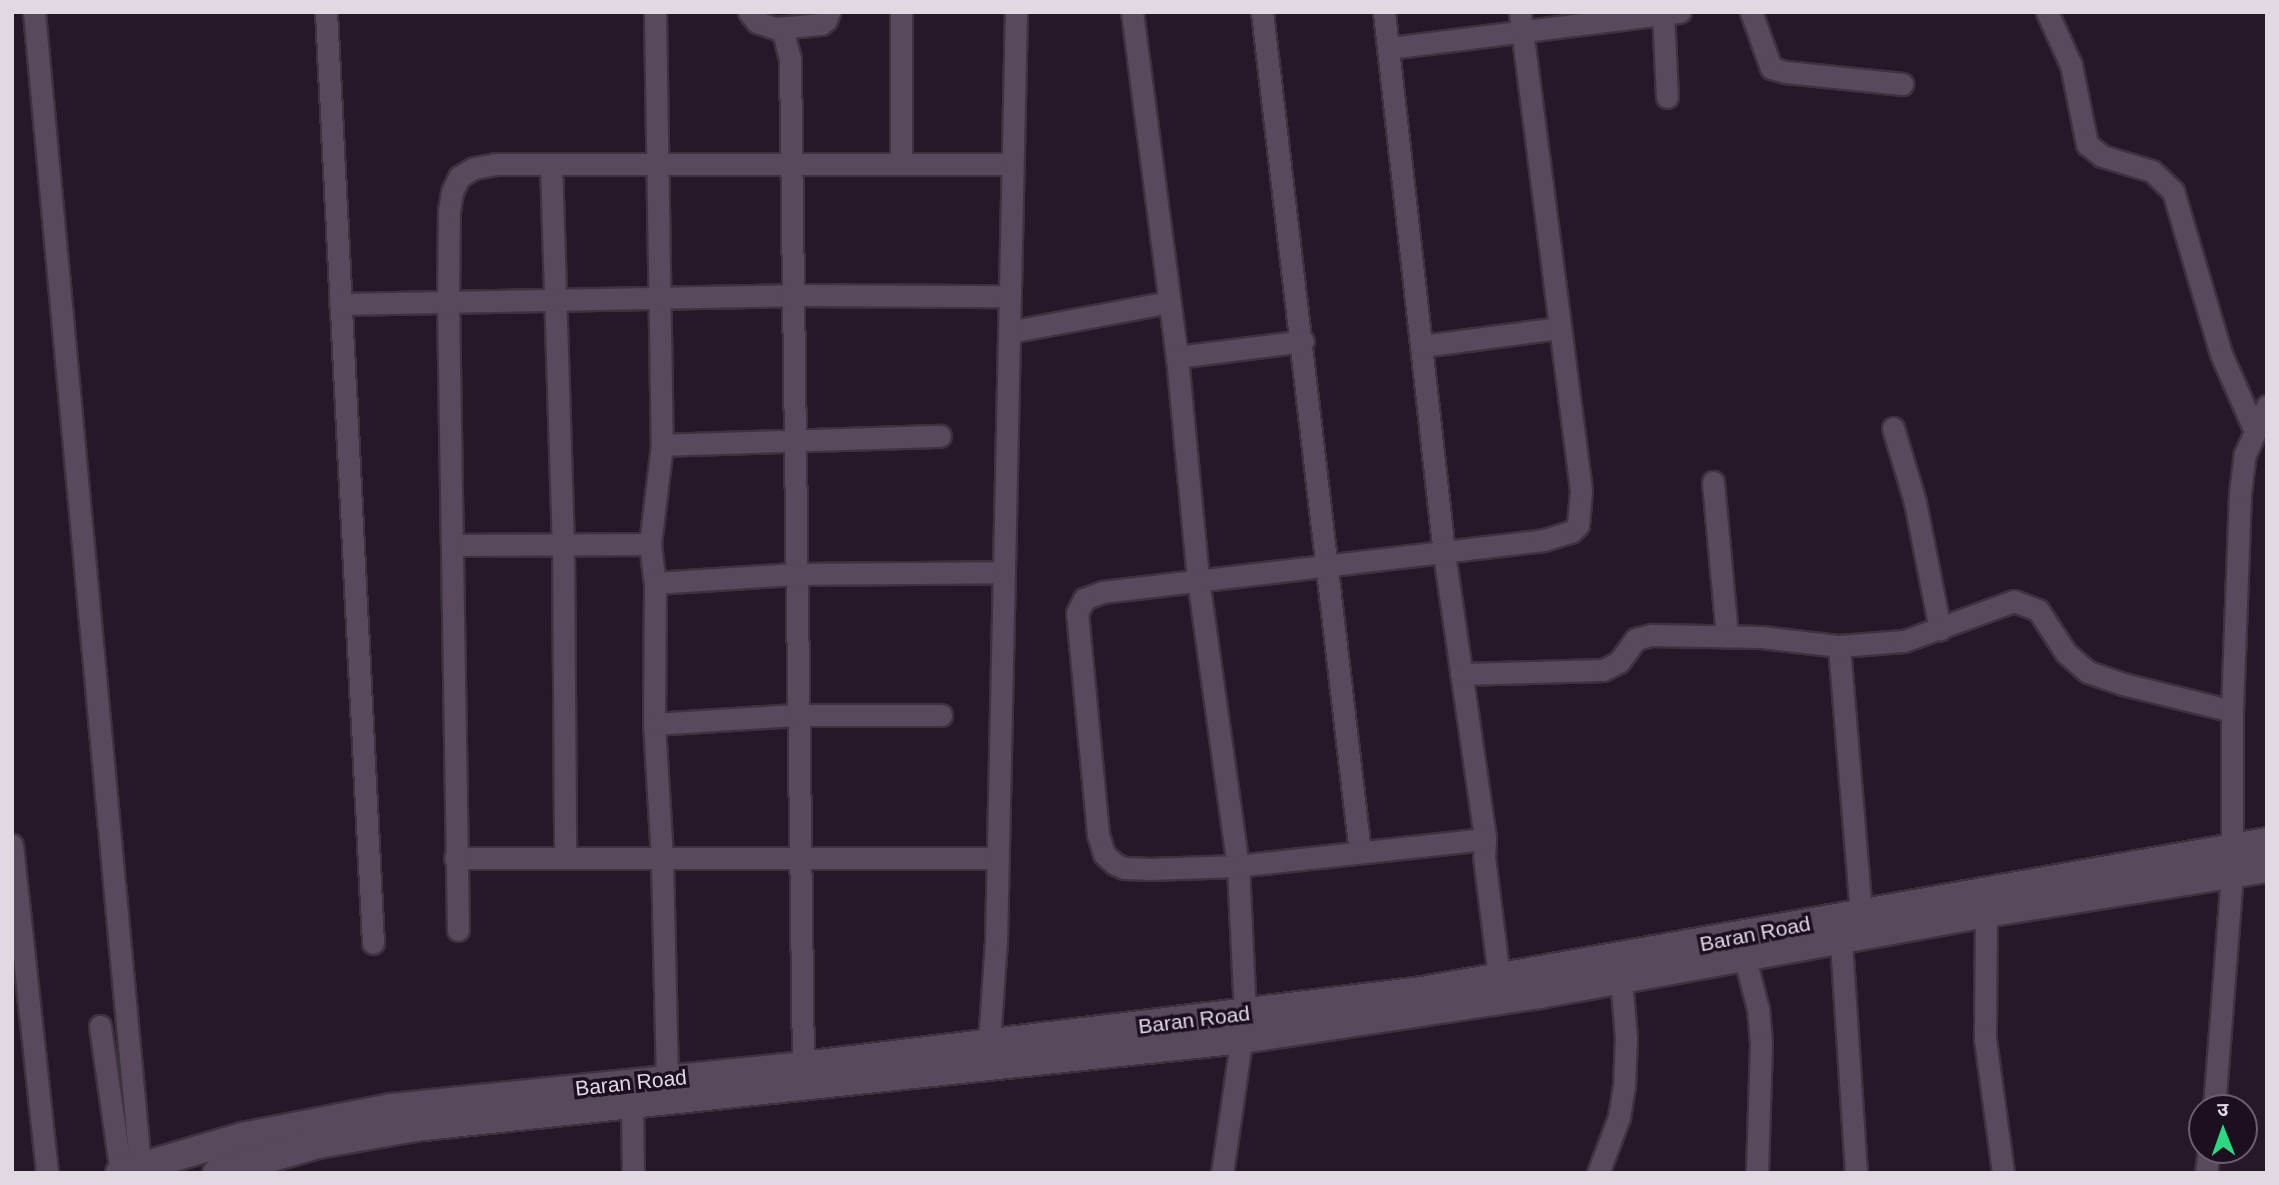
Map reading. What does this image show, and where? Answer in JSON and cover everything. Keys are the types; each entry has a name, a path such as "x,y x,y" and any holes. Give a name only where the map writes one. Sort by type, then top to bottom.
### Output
{"main road":[{"name":"Baran Road","path":"218,1173 317,1144 382,1132 632,1104 1620,980 1986,914 2232,861 2267,842"},
{"name":"Baran Road","path":"127,1170 242,1137 377,1111 803,1066 989,1043 1243,1026 1861,913 2232,861 2267,868"}],"street":[{"path":"34,12 127,1170"},
{"path":"326,12 373,943"},
{"path":"654,12 662,445 650,544 655,583 654,724 662,860 667,1079"},
{"path":"749,12 757,22 783,31 789,44 794,574 803,1066"},
{"path":"778,28 821,24 827,20 829,12"},
{"path":"901,12 901,163"},
{"path":"989,1043 998,858 1016,12"},
{"path":"1132,12 1177,356 1198,579 1238,866 1243,1026 1222,1173"},
{"path":"1262,12 1303,341 1360,852"},
{"path":"1384,12 1444,553 1485,839 1484,857 1500,978"},
{"path":"1751,12 1768,63 1776,70 1902,84"},
{"path":"2047,12 2071,65 2087,144 2102,156 2152,171 2174,191 2221,354 2255,431"},
{"path":"1389,48 1521,22 1669,13 1667,97"},
{"path":"1485,839 1238,866 1124,868 1104,854 1098,834 1078,607 1084,599 1102,592 1544,540 1571,532 1578,525 1581,490 1558,328 1521,22"},
{"path":"551,164 563,545 565,858"},
{"path":"458,930 454,858 449,211 452,192 459,177 485,165 1012,164"},
{"path":"340,304 791,295 1010,296"},
{"path":"1009,332 1169,302"},
{"path":"1422,346 1558,328"},
{"path":"1177,356 1303,341"},
{"path":"2215,1094 2232,861 2232,710 2242,467 2267,406"},
{"path":"1893,428 1915,502 1931,598 1940,630"},
{"path":"662,445 940,436"},
{"path":"1713,482 1727,636"},
{"path":"453,545 650,544"},
{"path":"655,583 794,574 1004,572"},
{"path":"1461,674 1603,670 1619,662 1632,642 1643,636 1727,636 1839,646 1904,640 1940,630 2004,603 2022,602 2038,610 2066,653 2088,672 2123,684 2232,710"},
{"path":"1839,646 1861,913"},
{"path":"654,724 796,715 941,715"},
{"path":"12,845 20,1002 47,1173"},
{"path":"454,858 998,858"},
{"path":"1986,914 1985,1039 2003,1173"},
{"path":"1841,941 1856,1173"},
{"path":"1745,959 1758,1009 1761,1044 1757,1173"},
{"path":"1598,1173 1619,1117 1626,1076 1626,1038 1620,980"},
{"path":"100,1026 127,1170"},
{"path":"632,1104 633,1173"}]}
